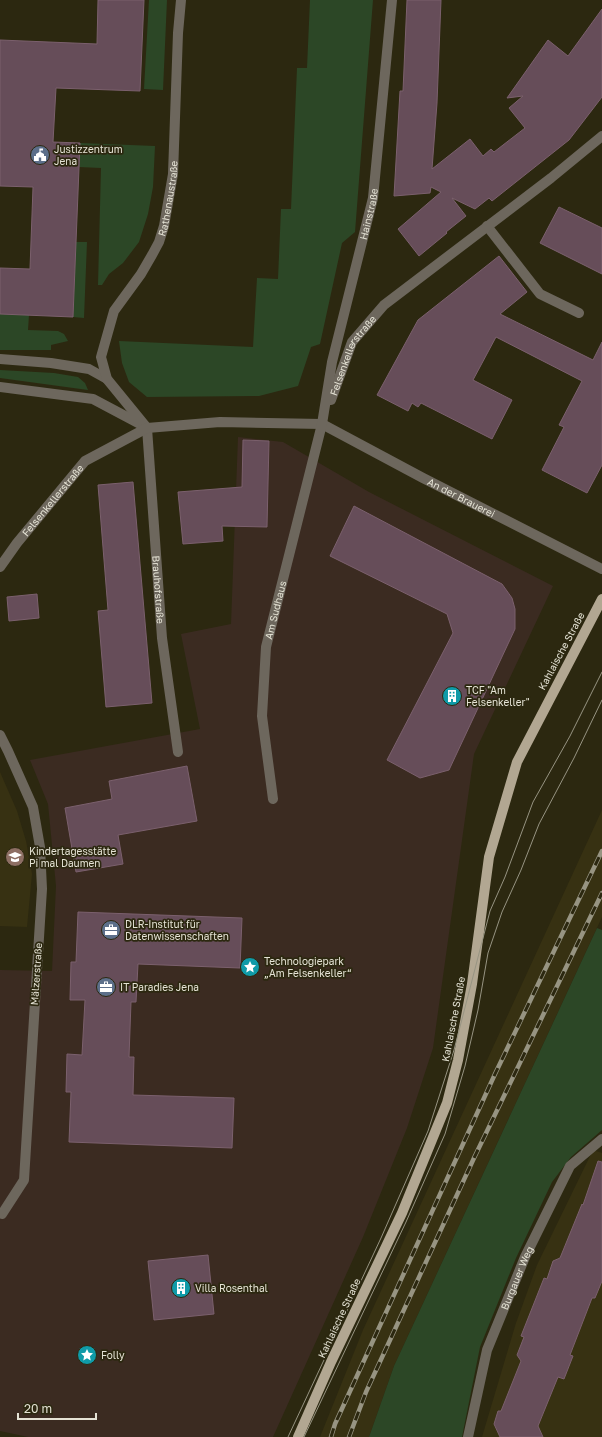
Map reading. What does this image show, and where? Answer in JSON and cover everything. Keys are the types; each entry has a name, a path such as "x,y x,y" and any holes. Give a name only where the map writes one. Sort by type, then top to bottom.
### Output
{"main road":[{"name":"Kahlaische Straße","path":"298,1437 331,1362 402,1213 447,1103 458,1060 472,984 489,857 517,762 602,599"}],"street":[{"name":"Rathenaustraße","path":"107,379 101,357 114,311 141,274 160,242 168,208 173,174 178,33 181,0"},
{"name":"Hainstraße","path":"322,424 332,362 373,198 392,0"},
{"name":"Felsenkellerstraße","path":"0,567 17,543 86,462 147,428 220,422 322,424 352,342 384,305 551,178 602,136"},
{"path":"487,226 540,294 579,313"},
{"name":"Rathenaustraße","path":"0,359 51,363 88,369 107,379 147,428"},
{"path":"0,387 93,399 147,428"},
{"name":"An der Brauerei","path":"322,424 430,482 602,569"},
{"name":"Am Sudhaus","path":"273,799 262,716 266,647 322,424"},
{"name":"Brauhofstraße","path":"147,428 162,638 178,752"},
{"name":"Mälzerstraße","path":"0,735 33,807 40,847 42,889 24,1180 2,1214"},
{"name":"Burgauer Weg","path":"468,1437 487,1350 525,1257 570,1166 602,1139"}],"shaded area":[{"path":"238,437 283,442 369,492 553,586 474,754 433,1048 407,1128 363,1237 273,1437 28,1437 0,1431 0,970 52,971 56,886 48,804 30,760 200,729 181,634 231,624"},
{"name":"Kindertagesstätte Pi mal Daumen","path":"0,772 17,811 26,841 32,874 27,927 0,926"},
{"path":"602,810 602,917 394,1366 369,1437 320,1437 363,1330"},
{"path":"593,1150 602,1153 602,1437 482,1437 516,1323 537,1265"}],"green space":[{"path":"149,0 167,0 163,90 144,89"},
{"path":"310,0 373,0 355,232 342,243 320,344 311,347 298,386 259,396 147,397 129,382 122,363 119,341 253,347 257,278 278,279 281,209 291,209 297,68 307,68"},
{"path":"80,143 155,146 153,187 148,214 139,242 123,263 109,274 102,285 98,285 101,168 79,167"},
{"path":"76,242 87,242 84,318 73,317"},
{"path":"0,314 29,315 28,330 58,331 64,334 68,341 51,345 51,350 0,350"},
{"path":"0,370 54,373 78,377 85,383 88,390 0,378"},
{"path":"597,928 602,930 602,1130 571,1157 552,1182 516,1258 480,1347 462,1437 369,1437 394,1366"}],"building":[{"name":"Justizzentrum Jena","path":"98,0 144,0 140,91 56,88 53,142 80,143 73,317 0,314 0,268 30,269 33,187 0,186 0,40 97,44"},
{"path":"407,0 441,0 437,103 432,169 470,139 483,156 491,149 494,152 525,128 509,108 523,96 507,98 548,40 568,56 602,9 602,97 569,140 492,201 489,198 475,209 452,198 466,216 419,256 398,229 441,192 431,187 430,193 394,196 400,91 403,91"},
{"path":"559,207 602,228 602,274 540,243"},
{"path":"499,256 527,292 500,314 593,360 602,342 602,465 587,493 542,470 564,427 559,425 582,381 496,337 473,380 512,400 492,439 421,403 418,407 412,403 408,411 377,395 418,320"},
{"path":"243,440 269,441 267,527 222,526 223,541 183,544 178,492 242,487"},
{"path":"133,482 152,703 106,707 98,611 108,610 98,485"},
{"name":"TCF \"Am Felsenkeller\"","path":"354,506 502,584 512,598 515,609 515,629 449,770 420,778 387,760 453,633 447,614 330,556"},
{"path":"37,594 39,618 9,621 7,597"},
{"path":"187,766 197,821 118,835 123,864 76,872 65,808 112,799 109,781"},
{"path":"78,912 242,918 240,968 138,964 136,1002 131,1002 129,1057 134,1057 133,1095 234,1098 232,1148 69,1142 71,1092 66,1092 67,1054 82,1055 85,1000 70,1000 71,962 76,962"},
{"path":"598,1161 602,1162 602,1281 595,1298 592,1298 570,1355 573,1356 564,1379 558,1377 538,1426 543,1437 500,1437 494,1424 498,1411 501,1411 521,1361 517,1355 524,1337 521,1336 544,1278 547,1279 553,1261 560,1258 582,1204 583,1205"},
{"name":"Villa Rosenthal","path":"208,1255 214,1314 154,1320 148,1261"}],"tram line":[{"path":"288,1437 381,1238 428,1131 454,1050 490,911 505,877 533,802 570,736 602,672"},
{"path":"304,1437 406,1222 445,1134 465,1066 478,1010 488,953 502,912 521,870 539,824 574,758 602,700"}],"railway":[{"path":"331,1437 335,1424 495,1074 602,851"},
{"path":"349,1437 366,1392 474,1158 602,893"}],"place":[{"name":"Justizzentrum Jena","path":"40,155"},
{"name":"TCF \"Am Felsenkeller\"","path":"452,696"},
{"name":"Kindertagesstätte Pi mal Daumen","path":"15,857"},
{"name":"DLR-Institut für Datenwissenschaften","path":"111,930"},
{"name":"Technologiepark „Am Felsenkeller“","path":"250,967"},
{"name":"IT Paradies Jena","path":"106,987"},
{"name":"Villa Rosenthal","path":"181,1288"},
{"name":"Folly","path":"87,1355"}]}
